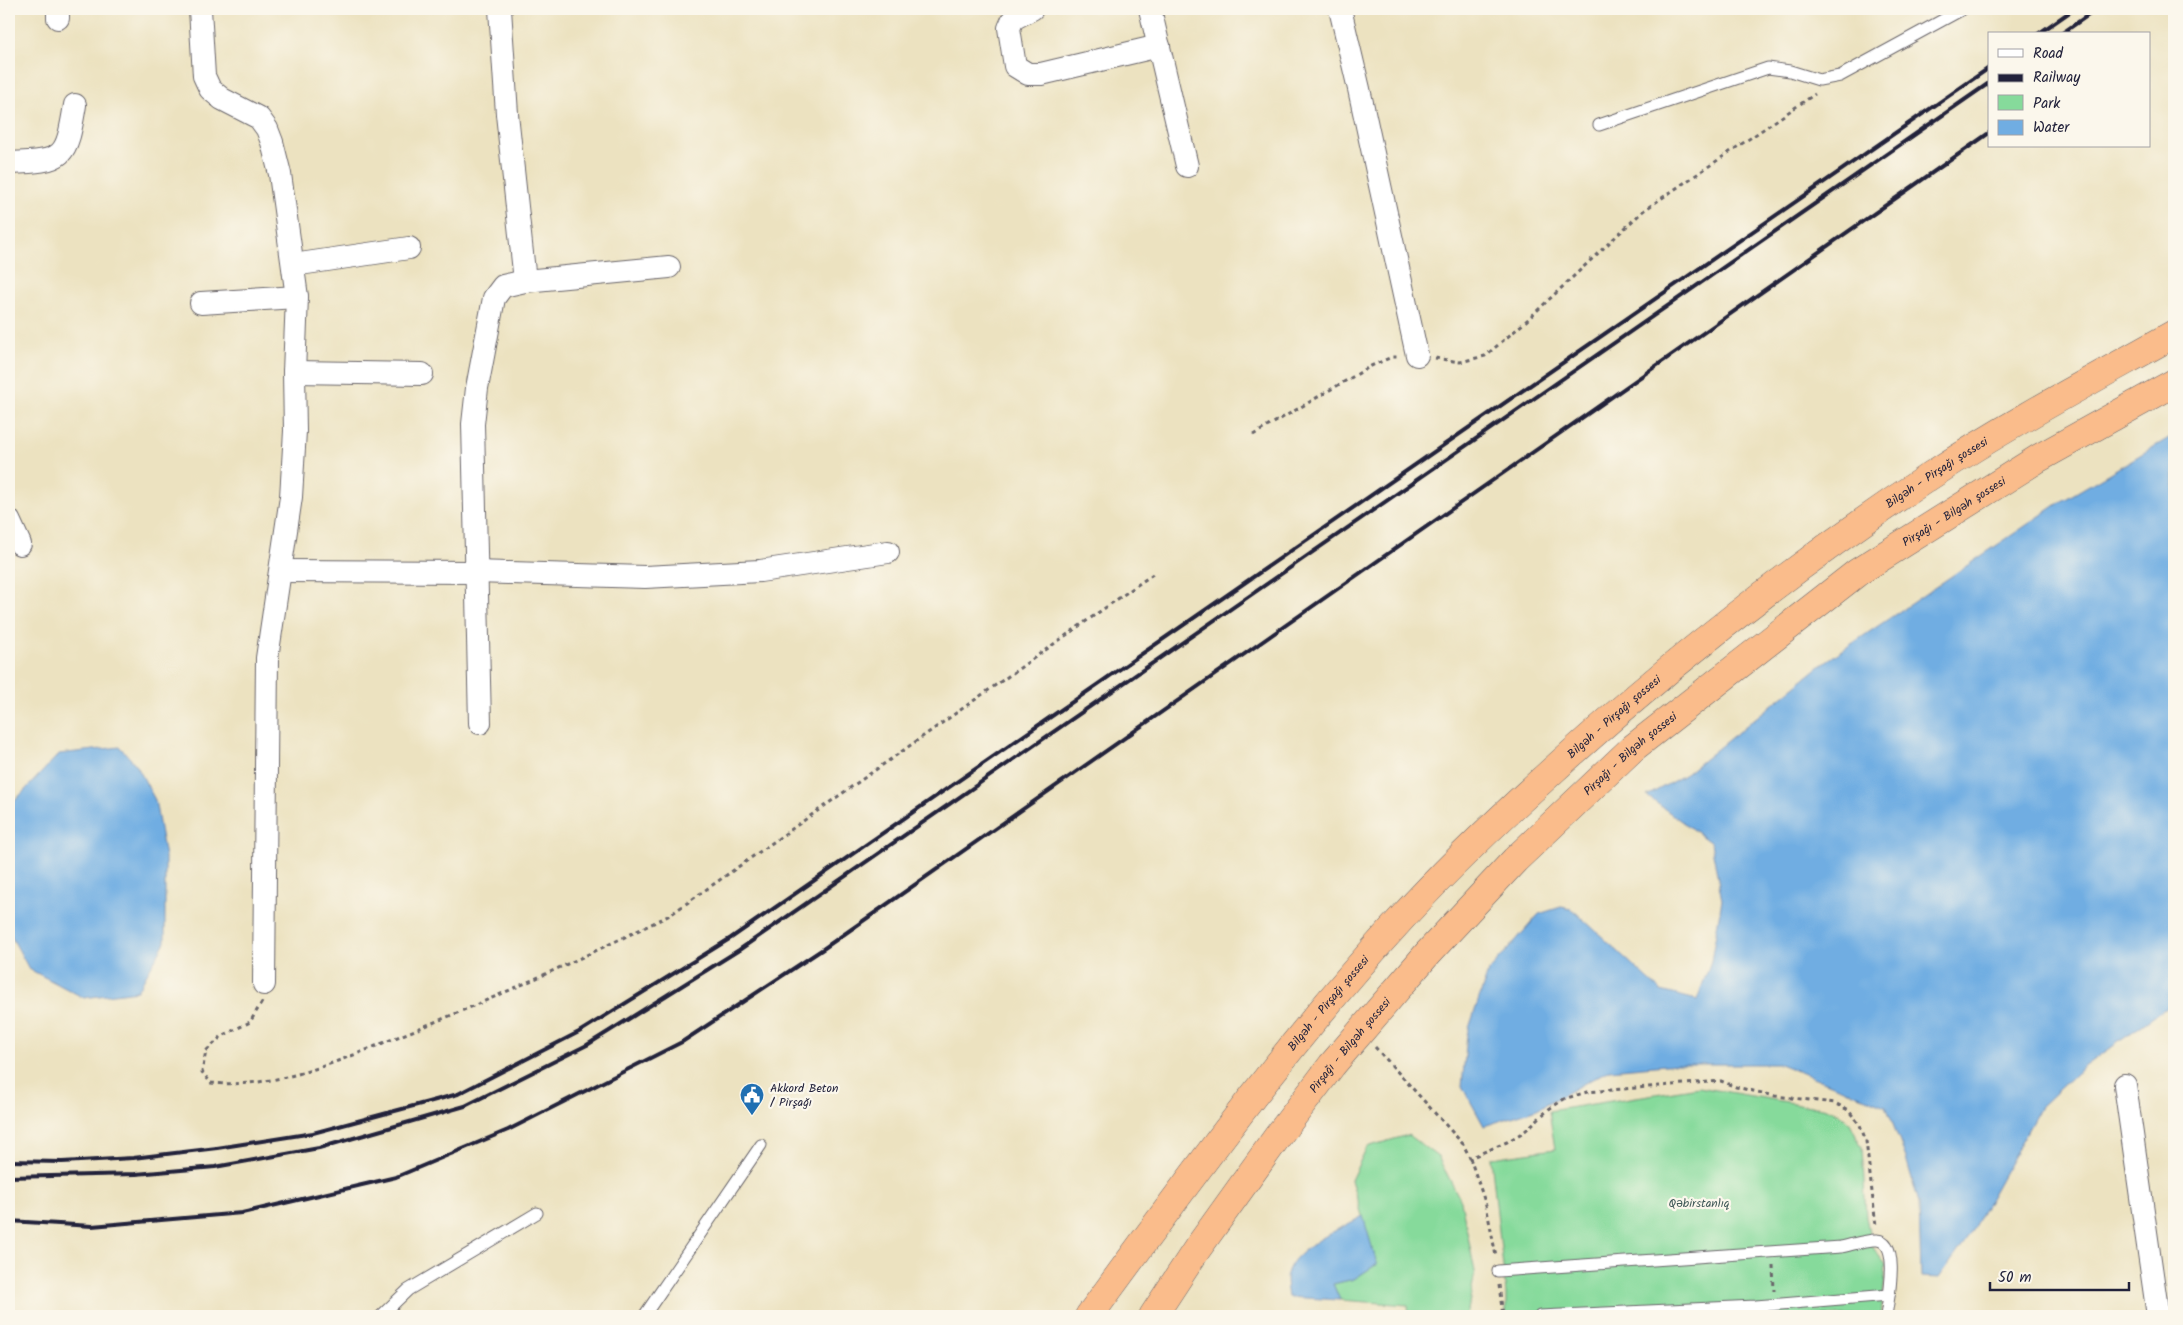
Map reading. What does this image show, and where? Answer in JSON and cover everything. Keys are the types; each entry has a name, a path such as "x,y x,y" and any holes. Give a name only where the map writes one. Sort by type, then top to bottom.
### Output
{"highway":[{"name":"Bilgəh - Pirşağı şossesi","path":"1160,1220 1236,1117 1319,1011 1396,924 1485,832 1604,723 1725,625 1836,541 1932,475 2022,420 2174,334"},
{"name":"Pirşağı - Bilgəh şossesi","path":"1154,1316 1197,1250 1278,1136 1332,1065 1428,953 1515,860 1641,742 1858,572 2039,458 2174,383"},
{"path":"1089,1316 1160,1220"},
{"path":"1106,1316 1160,1220"}],"street":[{"path":"200,9 204,76 210,89 222,99 259,118 267,129 272,142 280,174 297,297 294,372 295,431 290,497 281,571 267,658 264,984"},
{"path":"500,9 507,114 525,281"},
{"path":"1032,9 1013,19 1009,28 1015,66 1028,74 1041,74 1158,46"},
{"path":"1150,9 1187,166"},
{"path":"1340,9 1417,356"},
{"path":"9,163 52,159 61,153 69,142 75,105"},
{"path":"294,265 409,248"},
{"path":"480,723 473,424 477,388 494,298 503,286 525,281 669,267"},
{"path":"201,303 297,297"},
{"path":"294,372 422,374"},
{"path":"9,520 20,544"},
{"path":"281,571 475,572 645,576 760,571 888,552"},
{"path":"2125,1086 2158,1316"}],"lane":[{"path":"1599,125 1768,68 1790,71 1819,80 1840,76 1963,9"},
{"path":"644,1316 762,1144"},
{"path":"382,1316 408,1290 537,1213"},
{"path":"1498,1271 1842,1247 1877,1240 1883,1242 1891,1252 1886,1316"},
{"path":"1540,1316 1756,1311 1775,1304 1889,1295"}],"path":[{"path":"1253,435 1371,366 1392,357 1417,356 1460,362 1485,356 1524,323 1643,211 1840,76"},
{"path":"264,984 262,1004 250,1022 222,1036 206,1051 202,1072 211,1083 236,1086 308,1073 441,1020 670,915 1153,574"},
{"path":"1361,1032 1463,1144 1470,1158 1486,1206 1496,1251 1503,1316"},
{"path":"1470,1158 1508,1142 1525,1131 1549,1109 1564,1099 1587,1092 1721,1081 1736,1087 1775,1096 1835,1103 1848,1110 1860,1125 1866,1141 1877,1240"},
{"path":"1773,1252 1775,1304"}],"green space":[{"name":"Qəbirstanlıq","path":"1699,1087 1834,1110 1850,1123 1862,1147 1866,1217 1872,1246 1886,1266 1881,1316 1506,1316 1506,1294 1491,1158 1555,1149 1549,1111"},
{"path":"1408,1135 1438,1157 1461,1201 1475,1272 1467,1316 1409,1316 1408,1305 1340,1300 1333,1284 1354,1279 1377,1264 1351,1180 1367,1147"}],"water":[{"path":"2174,435 2174,1002 2076,1073 2041,1106 1969,1236 1939,1278 1921,1277 1919,1203 1906,1158 1886,1106 1780,1064 1677,1064 1609,1070 1537,1109 1484,1126 1462,1086 1467,1034 1488,972 1539,914 1561,907 1572,909 1661,991 1697,1000 1711,961 1722,900 1711,843 1647,796 1686,774 1825,662 2062,501"},
{"path":"120,747 137,766 155,800 165,857 165,942 137,991 84,998 29,969 9,932 9,807 59,754"},
{"path":"1363,1216 1377,1264 1354,1279 1333,1284 1340,1300 1288,1297 1287,1274 1298,1256 1319,1240"}],"railway":[{"path":"2041,32 2074,9"},
{"path":"2064,32 2097,9"},
{"path":"9,1161 62,1162 133,1158 217,1148 313,1133 458,1094 579,1032 731,938 1988,69"},
{"path":"9,1177 136,1174 215,1167 319,1148 465,1106 587,1045 739,950 1988,84"},
{"path":"9,1221 92,1226 242,1213 396,1177 508,1130 682,1042 823,949 1988,134"}],"place":[{"name":"Akkord Beton / Pirşağı","path":"752,1116"}]}
